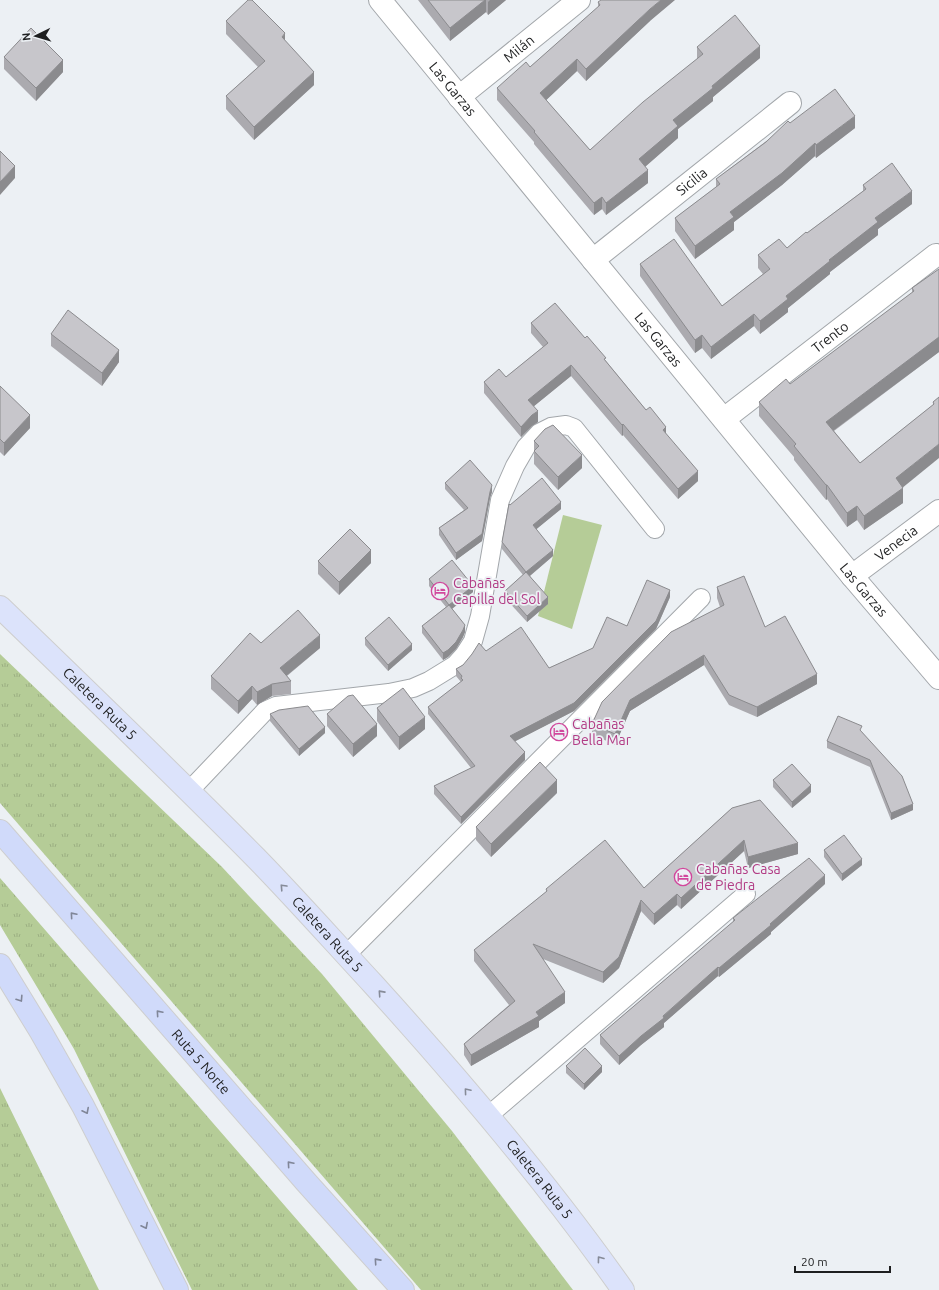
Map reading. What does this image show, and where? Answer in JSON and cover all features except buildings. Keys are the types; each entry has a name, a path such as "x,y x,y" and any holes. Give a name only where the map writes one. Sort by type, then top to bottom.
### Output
{"highway":[{"name":"Ruta 5 Norte","path":"0,831 306,1182 403,1290"},
{"path":"0,966 41,1032 83,1106 177,1290"}],"main road":[{"name":"Caletera Ruta 5","path":"0,607 258,860 346,955 426,1043 488,1116 554,1197 623,1290"}],"street":[{"name":"Las Garzas","path":"380,0 852,576 939,678"},
{"name":"Milán","path":"459,97 579,0"},
{"name":"Sicilia","path":"593,260 790,103"},
{"name":"Trento","path":"724,419 936,254"},
{"name":"Venecia","path":"852,576 939,511"}],"lane":[{"path":"189,791 265,711 276,706 389,693 413,688 429,681 455,665 473,641 480,616 500,500 515,466 526,447 539,433 551,427 566,425 574,428 655,529"},
{"path":"346,955 701,598"},
{"path":"488,1116 746,894"}],"green space":[{"path":"563,515 602,525 572,629 538,616"},
{"path":"0,654 222,867 322,974 452,1131 573,1290 421,1290 0,803"},
{"path":"0,878 358,1290 192,1290 74,1049 0,925"},
{"path":"0,1088 97,1286 99,1290 0,1290"}],"place":[{"name":"Cabañas Capilla del Sol","path":"440,591"},
{"name":"Cabañas Bella Mar","path":"559,732"},
{"name":"Cabañas Casa de Piedra","path":"683,877"}]}
